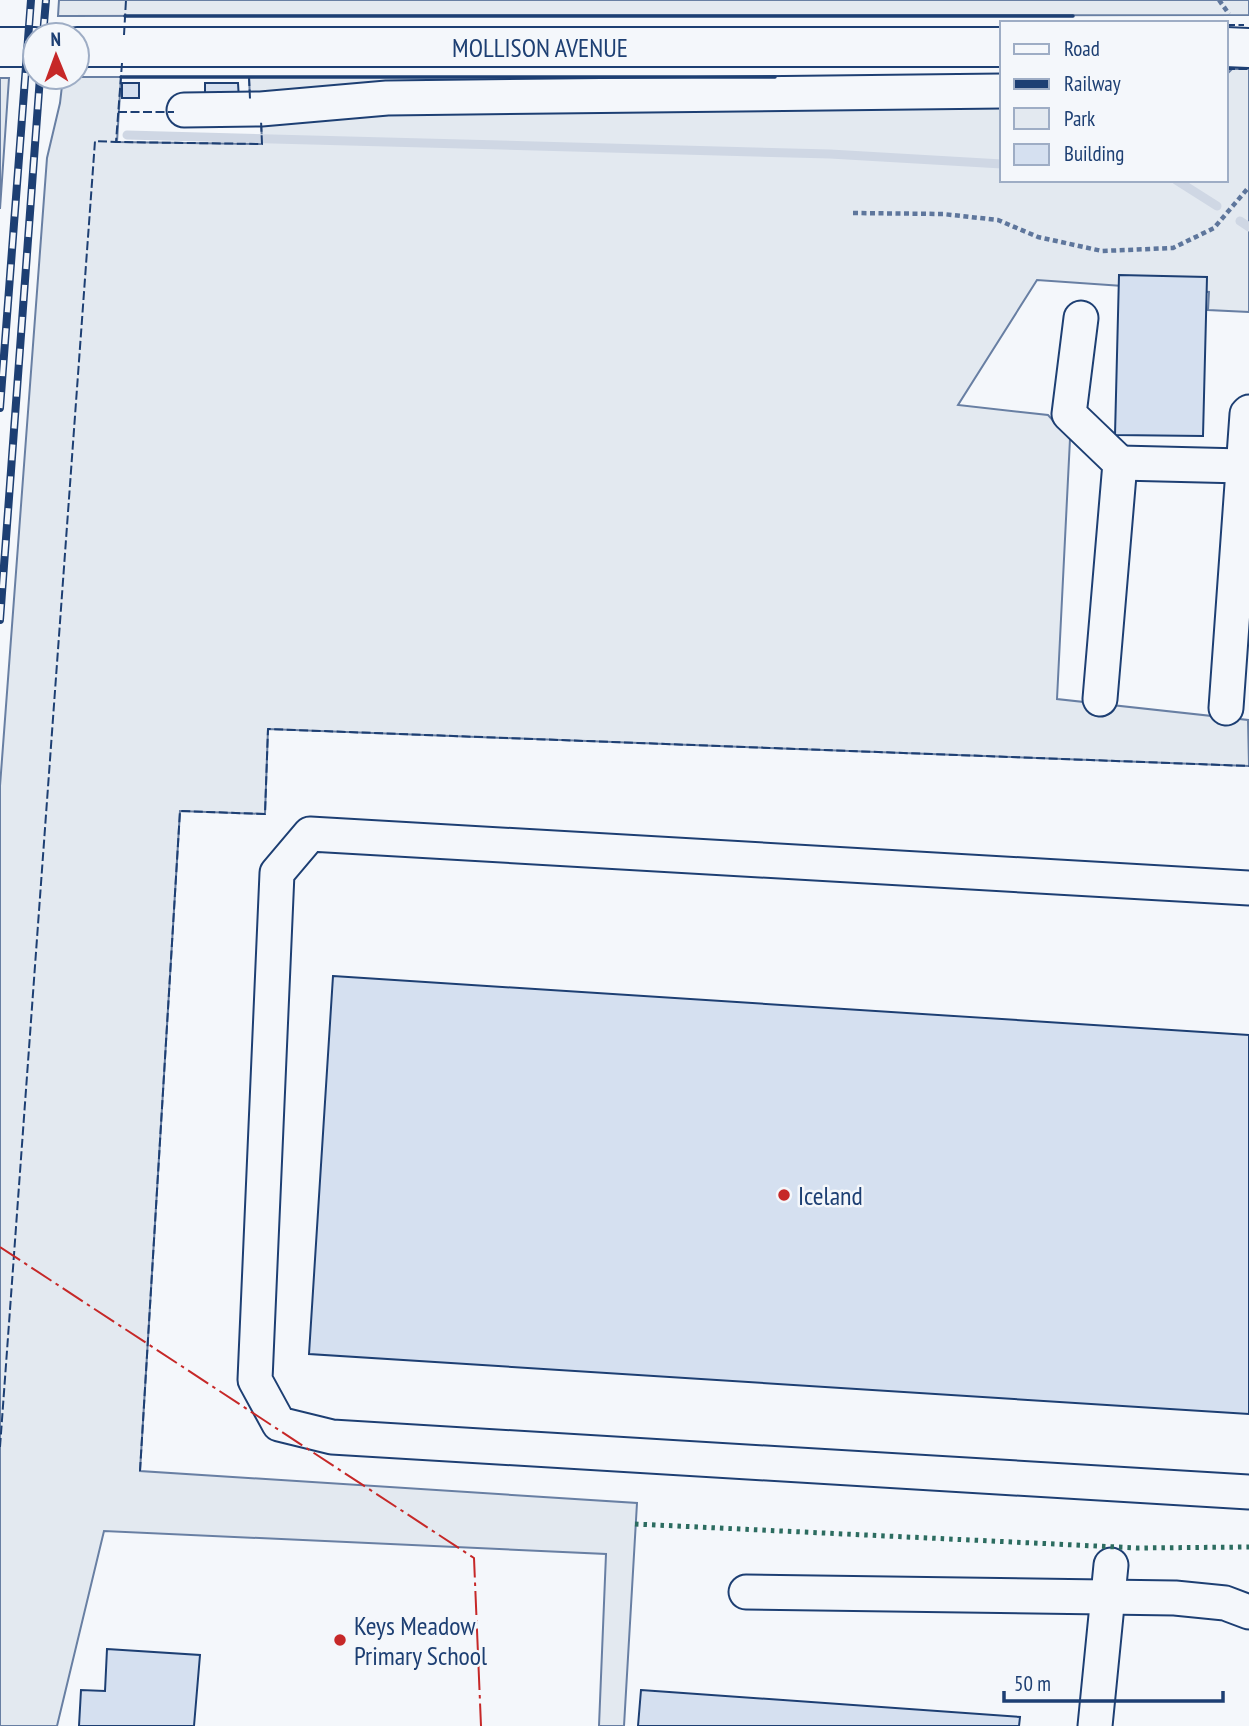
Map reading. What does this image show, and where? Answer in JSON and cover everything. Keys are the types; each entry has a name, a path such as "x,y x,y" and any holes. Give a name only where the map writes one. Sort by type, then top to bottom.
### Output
{"main road":[{"path":"0,47 21,47"},
{"name":"MOLLISON AVENUE","path":"91,47 1000,47"}],"street":[{"path":"184,110 261,110 387,97 1000,91"},
{"path":"1081,318 1069,414 1120,463 1242,466"},
{"path":"1226,708 1242,466 1249,412"},
{"path":"1100,699 1120,463"},
{"path":"1249,888 310,834 277,873 255,1380 279,1424 332,1437 1249,1492"},
{"path":"746,1592 1110,1581 1175,1598 1225,1603 1249,1612"},
{"path":"1095,1726 1110,1581"}],"path":[{"path":"1219,0 1236,38"},
{"path":"853,213 943,214 998,219 1038,237 1102,251 1173,248 1214,228 1249,187"}],"green space":[{"path":"59,0 1249,0 1249,15 58,16"},
{"path":"1232,69 1249,69 1249,312 1208,310 1209,292 1037,280 958,405 1048,415 1070,439 1057,699 1248,720 1249,766 268,729 265,814 180,811 140,1471 637,1503 624,1726 599,1726 606,1554 104,1531 57,1726 0,1726 0,786 47,158 61,91 91,91 91,77 121,77 117,142 262,144 261,117 1000,95 1000,182 1228,182 1228,73"},
{"path":"249,77 1000,77 1000,77 250,99"},
{"path":"0,78 9,78 0,209"}],"building":[{"path":"122,83 139,83 139,98 122,98"},
{"path":"205,83 238,83 239,100 205,100"},
{"path":"1119,275 1207,277 1203,436 1115,435"},
{"name":"Iceland","path":"333,976 1249,1035 1249,1414 309,1354"},
{"path":"107,1649 200,1655 194,1726 79,1726 81,1690 105,1691"},
{"path":"641,1690 1020,1717 1019,1726 638,1726"}],"waterway":[{"path":"127,135 830,154 1000,164"},
{"path":"1179,182 1217,206"},
{"path":"1240,221 1249,227"}],"railway":[{"path":"0,408 31,0"},
{"path":"44,21 46,0"},
{"path":"0,620 39,91"}],"hedge":[{"path":"635,1524 1138,1548 1249,1547"}],"fence":[{"path":"124,35 126,0"},
{"path":"1228,25 1244,25"},
{"path":"122,63 116,142 262,144 261,120"},
{"path":"1228,69 1247,69"},
{"path":"249,77 250,99"},
{"path":"118,112 174,112"},
{"path":"0,1447 95,141 116,142"},
{"path":"140,1471 180,811 265,814 268,729 1249,766"}],"wall":[{"path":"125,16 1073,16"},
{"path":"121,77 775,77"}],"power":[{"path":"0,1247 474,1558 481,1726"}],"place":[{"name":"Iceland","path":"784,1195"},
{"name":"Keys Meadow Primary School","path":"340,1640"}]}
